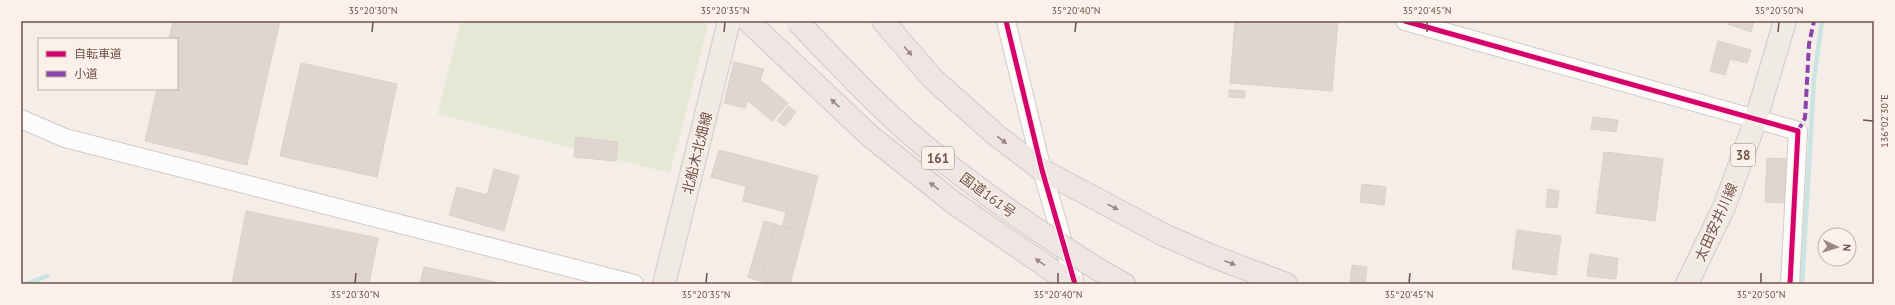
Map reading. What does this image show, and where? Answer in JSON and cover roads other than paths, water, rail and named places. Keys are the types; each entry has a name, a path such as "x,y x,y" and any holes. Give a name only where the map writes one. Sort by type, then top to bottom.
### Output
{"highway":[{"path":"748,21 870,136 954,203 1072,284"},
{"name":"国道161号","path":"797,21 850,77 941,160 1036,230 1124,284"},
{"path":"883,21 933,79 996,135 1042,170 1164,235 1212,256 1286,284"}],"main road":[{"name":"北船木北畑線","path":"664,284 729,21"},
{"name":"太田安井川線","path":"1687,284 1725,206 1756,119 1785,21"}],"street":[{"path":"1006,21 1042,170 1075,284"},
{"path":"1405,21 1798,131 1790,284"},
{"path":"21,119 65,138 634,284"}],"waterway":[{"path":"1802,284 1814,79 1822,21"},
{"path":"26,284 47,276"}]}
